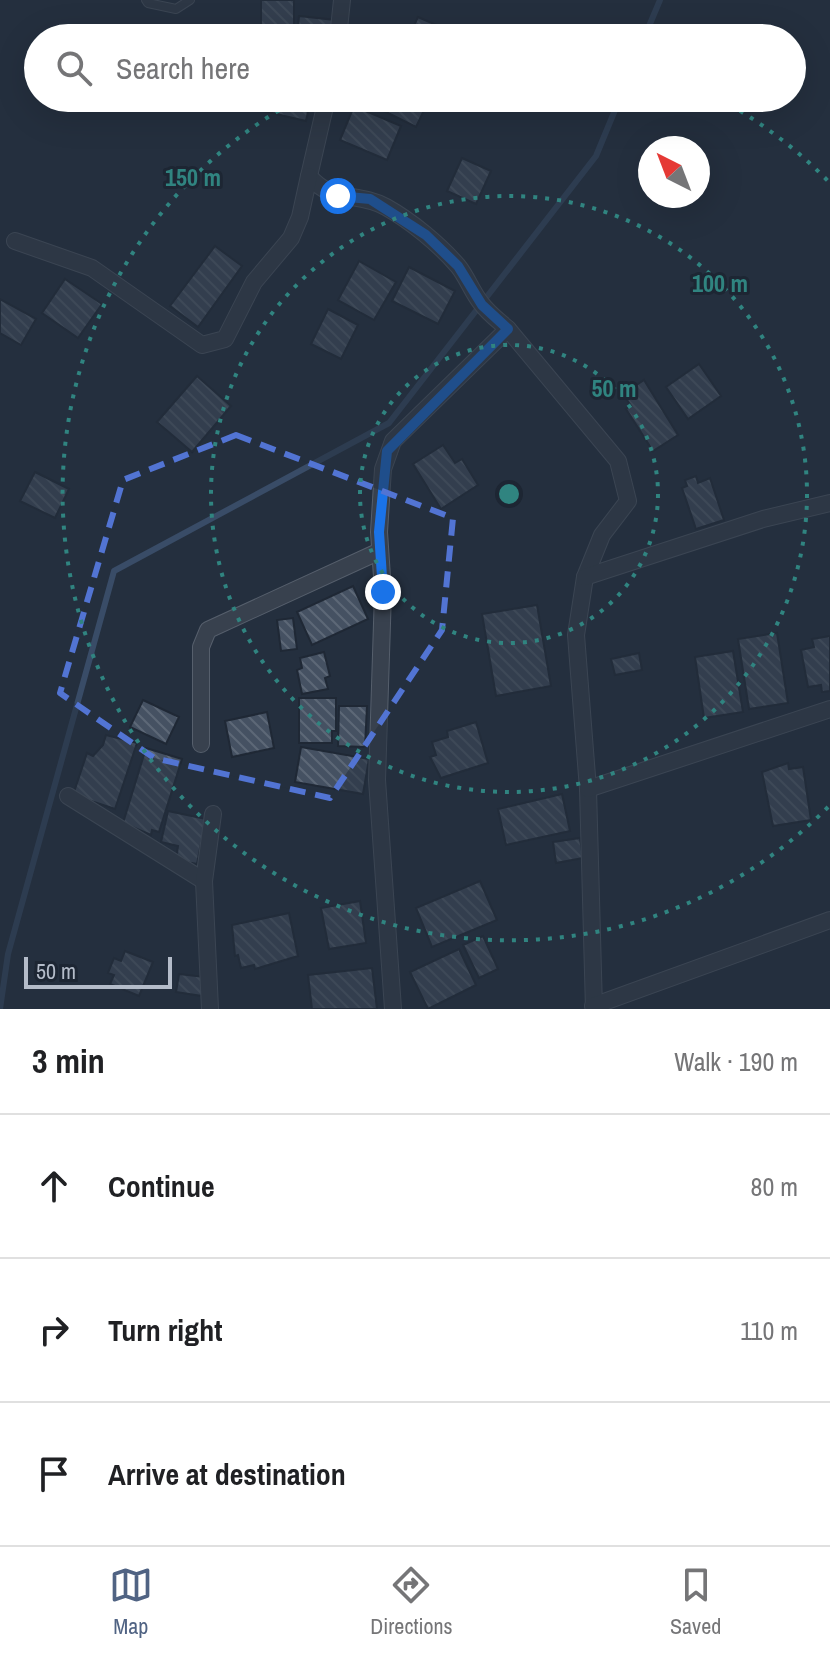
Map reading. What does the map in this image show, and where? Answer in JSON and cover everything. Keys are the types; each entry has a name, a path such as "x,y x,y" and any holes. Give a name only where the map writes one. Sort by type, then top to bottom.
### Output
{"street":[{"path":"339,24 342,0"},
{"path":"15,241 92,268 202,345 225,339 254,282 285,249 300,217 324,112"},
{"path":"309,176 320,189 338,196 370,199 389,208 426,235 458,266 482,305 508,329 618,461 628,501 602,535 585,577 576,635 588,789 594,1008 830,920"},
{"path":"392,1009 377,780 383,592 380,551 382,485 387,451 508,329"},
{"path":"585,577 763,519 830,503"},
{"path":"201,744 201,647 208,630 380,551"},
{"path":"588,789 830,709"},
{"path":"68,796 204,881"},
{"path":"210,1009 204,881 213,814"}],"lane":[{"path":"146,0 176,9 190,0"}],"highlighted area":[{"path":"236,435 453,518 442,630 330,798 154,758 60,693 123,480"}],"building":[{"path":"261,0 294,0 294,24 261,24"},
{"path":"299,16 335,20 335,24 298,24"},
{"path":"418,17 434,24 415,24"},
{"path":"268,112 308,112 306,121"},
{"path":"352,112 368,112 401,126 387,160 340,140"},
{"path":"386,112 423,112 416,127"},
{"path":"462,158 491,171 476,204 447,191"},
{"path":"215,246 242,266 198,327 170,306"},
{"path":"359,261 396,282 374,320 338,300"},
{"path":"409,267 455,291 438,324 392,301"},
{"path":"65,279 102,304 78,338 42,313"},
{"path":"0,299 36,319 21,345 0,333"},
{"path":"328,309 358,325 341,359 311,344"},
{"path":"699,364 721,396 688,419 666,387"},
{"path":"197,376 231,406 192,452 157,422"},
{"path":"644,380 678,435 653,451 626,409 631,406 623,394"},
{"path":"443,445 455,463 462,459 478,485 441,509 413,464"},
{"path":"35,472 69,489 55,518 20,501"},
{"path":"696,476 698,483 710,478 724,520 696,529 682,488 687,486 685,480"},
{"path":"353,586 368,619 312,645 297,612"},
{"path":"537,605 551,686 496,696 482,614"},
{"path":"293,618 297,649 281,651 277,620"},
{"path":"777,633 788,703 749,709 738,639"},
{"path":"830,636 830,691 822,692 821,685 808,687 801,650 814,647 812,639"},
{"path":"733,651 743,712 704,718 695,657"},
{"path":"324,652 330,676 325,678 328,689 302,694 297,670 302,668 300,658"},
{"path":"639,653 642,670 615,675 611,659"},
{"path":"299,698 336,698 336,731 332,731 332,743 299,743"},
{"path":"143,700 179,717 166,744 130,727"},
{"path":"339,706 367,706 365,747 338,746"},
{"path":"267,712 274,748 232,757 225,721"},
{"path":"476,722 488,763 441,778 430,757 436,755 432,742 448,737 447,731"},
{"path":"106,735 137,743 115,809 73,795 87,753 93,756 103,745"},
{"path":"301,747 369,759 363,794 295,782"},
{"path":"146,748 182,759 159,832 152,830 151,835 123,823"},
{"path":"788,763 789,769 803,767 811,820 773,826 762,772"},
{"path":"562,794 570,831 506,845 498,809"},
{"path":"168,811 206,819 197,864 176,860 178,846 161,842"},
{"path":"580,838 583,858 556,863 553,842"},
{"path":"480,881 497,920 432,947 416,908"},
{"path":"360,901 366,943 329,949 321,908"},
{"path":"289,913 298,956 255,969 254,965 241,968 238,955 235,956 232,925"},
{"path":"483,936 498,969 479,978 463,945"},
{"path":"459,949 476,985 428,1009 410,972"},
{"path":"125,951 153,962 139,996 110,984 114,975 108,973 114,958 121,961"},
{"path":"372,968 377,1009 312,1009 308,975"},
{"path":"179,974 205,977 202,996 176,992"}],"waterway":[{"path":"650,24 660,0"},
{"path":"0,1009 8,954 114,571 389,423 596,156 614,112"}],"route":[{"path":"338,196 370,199 389,208 426,235 458,266 482,305 508,329 393,441 387,451 379,532 383,592"}]}
